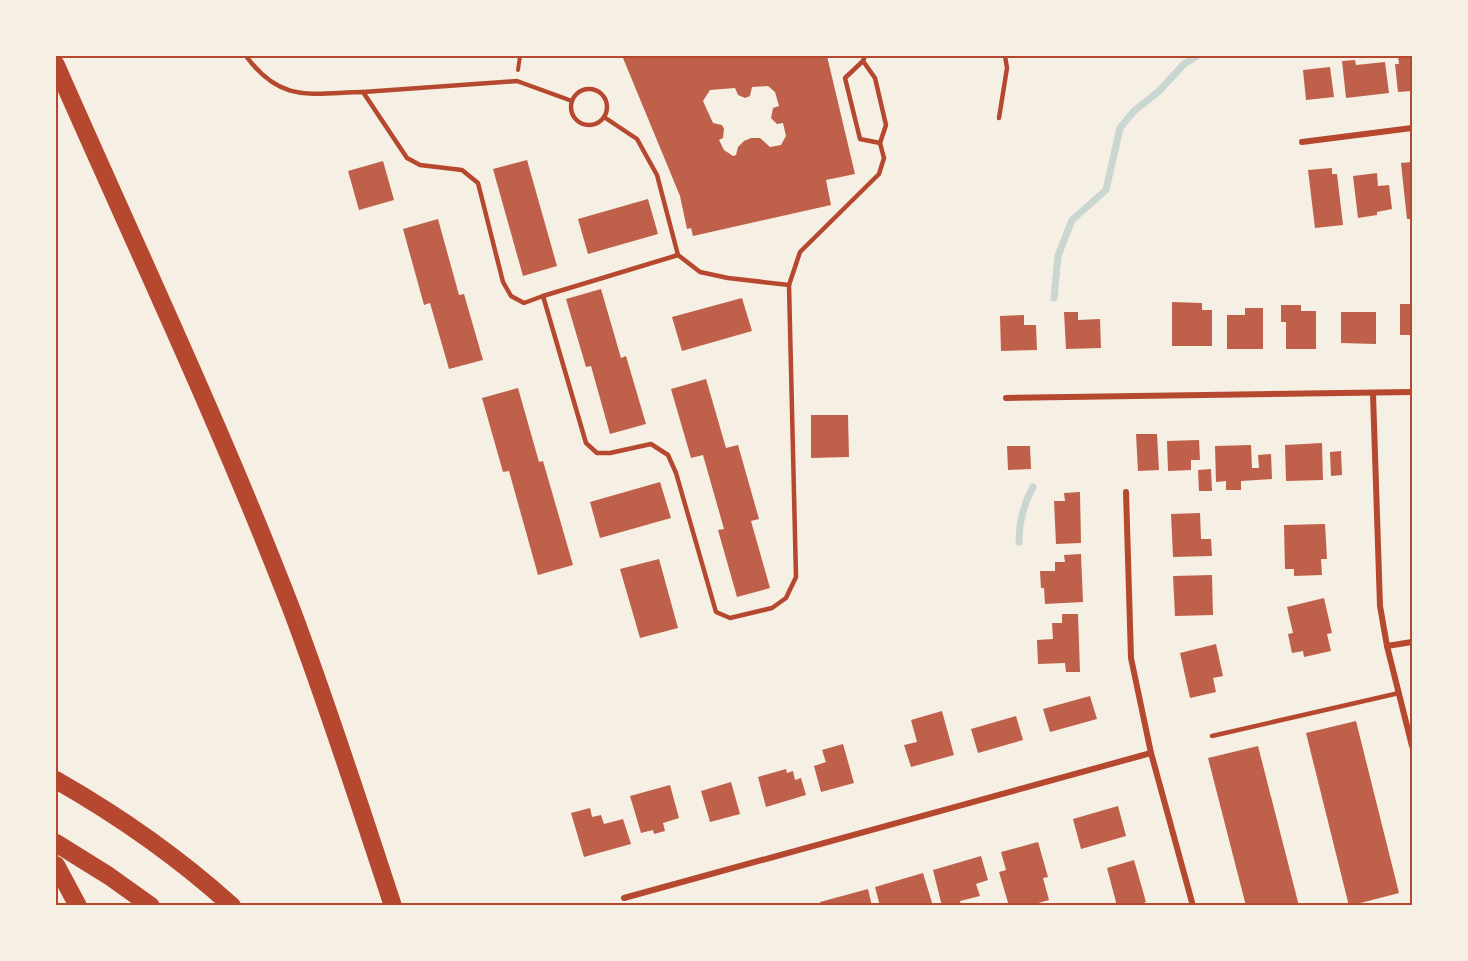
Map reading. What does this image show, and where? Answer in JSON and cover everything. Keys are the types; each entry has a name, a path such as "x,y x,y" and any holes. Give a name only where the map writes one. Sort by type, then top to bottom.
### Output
{"highway":[{"path":"56,64 220,435 276,570 311,662 393,906"},
{"path":"56,780 135,829 186,866 232,906"},
{"path":"56,843 151,906"},
{"path":"56,865 78,906"}],"street":[{"path":"1302,142 1413,128"},
{"path":"1006,398 1413,392"},
{"path":"1373,394 1380,606 1387,646 1413,746"},
{"path":"1126,492 1131,658 1151,753 1193,906"},
{"path":"1387,646 1413,642"},
{"path":"624,898 1151,753"}],"lane":[{"path":"246,56 276,86 297,93 363,92 517,81 572,101"},
{"path":"999,118 1007,68 1005,56"},
{"path":"543,296 586,443 597,453 610,453 651,444 669,455 716,612 730,618 772,608 786,598 796,577 789,285 800,252 879,174 884,158 880,143 885,126 875,78 864,58 845,78 860,139 880,143"},
{"path":"594,89 604,98 607,111 598,123 584,124 573,115 572,101 581,91 594,89"},
{"path":"363,92 407,158 420,165 462,170 478,183 503,282 511,296 524,303 678,255"},
{"path":"603,117 637,139 657,175 678,255 700,272 728,278 789,285"},
{"path":"1212,736 1399,693"}],"building":[{"path":"630,56 827,56 855,174 826,180 831,205 693,236 691,228 687,229 680,196 623,58","holes":["768,86 775,92 779,106 773,108 771,118 777,124 783,123 786,136 781,145 770,147 760,138 751,138 738,147 736,155 733,156 724,150 719,140 723,138 724,129 722,125 713,123 703,101 710,90 735,88 738,95 745,98 750,96 752,87"]},
{"path":"1398,56 1412,56 1412,91 1398,92 1395,64 1399,64"},
{"path":"1355,60 1356,65 1385,62 1389,93 1346,98 1342,61"},
{"path":"1330,67 1334,97 1306,100 1303,70"},
{"path":"527,160 557,266 523,276 493,169"},
{"path":"383,161 394,200 359,210 348,171"},
{"path":"1412,162 1412,219 1407,219 1401,163"},
{"path":"1332,168 1332,174 1337,174 1343,225 1315,228 1308,170"},
{"path":"1377,173 1378,186 1389,185 1392,209 1377,212 1377,215 1358,218 1353,176"},
{"path":"648,199 658,234 588,254 578,219"},
{"path":"438,219 459,295 464,294 483,360 449,369 430,303 424,305 403,229"},
{"path":"601,289 621,358 626,356 646,424 610,434 591,366 586,367 566,299"},
{"path":"742,298 752,331 682,351 672,317"},
{"path":"1172,302 1202,303 1202,310 1212,310 1212,346 1172,346"},
{"path":"1400,304 1412,304 1412,335 1400,335"},
{"path":"1281,305 1301,305 1301,311 1316,311 1316,349 1286,349 1286,322 1281,322"},
{"path":"1245,308 1263,308 1263,349 1227,349 1227,315 1245,315"},
{"path":"1064,312 1078,312 1078,320 1100,319 1101,348 1066,349"},
{"path":"1341,312 1376,312 1376,344 1341,343"},
{"path":"1024,315 1024,325 1036,325 1037,350 1001,351 1000,316"},
{"path":"706,379 726,448 738,445 759,519 751,521 770,588 737,597 718,530 724,529 703,455 691,458 671,389"},
{"path":"518,388 539,462 543,461 573,565 538,575 509,471 503,472 482,398"},
{"path":"811,415 848,415 849,457 811,458"},
{"path":"1136,434 1157,434 1159,470 1138,471"},
{"path":"1199,440 1200,460 1191,460 1191,470 1168,471 1167,441"},
{"path":"1322,443 1323,480 1286,481 1285,445"},
{"path":"1251,445 1252,468 1259,468 1258,455 1271,454 1272,479 1241,481 1241,490 1226,490 1226,481 1216,482 1215,446"},
{"path":"1007,446 1030,446 1031,469 1008,470"},
{"path":"1341,451 1342,475 1331,476 1330,452"},
{"path":"1211,469 1212,491 1199,491 1198,470"},
{"path":"660,482 671,518 600,538 590,502"},
{"path":"1080,492 1081,543 1056,544 1054,501 1065,501 1064,493"},
{"path":"1200,513 1201,539 1211,539 1212,556 1173,557 1171,514"},
{"path":"1325,524 1327,559 1321,559 1322,575 1294,576 1294,569 1285,569 1284,525"},
{"path":"1081,554 1083,602 1045,604 1040,571 1055,571 1055,562 1065,562 1064,555"},
{"path":"659,559 678,628 640,638 620,569"},
{"path":"1212,575 1213,615 1175,616 1173,576"},
{"path":"1324,598 1332,633 1327,634 1331,651 1304,657 1303,651 1292,653 1288,634 1293,633 1287,607"},
{"path":"1062,614 1078,614 1080,672 1066,672 1065,663 1038,664 1037,640 1053,639 1052,623 1062,623"},
{"path":"1216,644 1223,676 1213,678 1216,692 1190,698 1180,653"},
{"path":"1090,696 1097,719 1050,732 1043,709"},
{"path":"942,711 954,755 911,767 904,745 917,742 911,720"},
{"path":"1016,716 1023,740 978,753 971,729"},
{"path":"1356,721 1399,893 1349,906 1306,733"},
{"path":"843,744 854,783 821,792 814,766 826,762 822,750"},
{"path":"1258,746 1299,906 1246,906 1208,758"},
{"path":"786,769 787,773 793,771 795,780 801,778 806,795 766,807 758,777"},
{"path":"731,782 740,814 710,822 701,791"},
{"path":"670,785 679,818 663,823 665,831 654,834 653,830 641,833 630,796"},
{"path":"1118,806 1126,836 1081,849 1073,819"},
{"path":"590,808 592,817 601,815 604,824 623,819 631,844 584,857 571,813"},
{"path":"1038,842 1048,877 1043,878 1049,900 1028,906 1009,906 999,872 1006,870 1001,852"},
{"path":"981,856 988,880 976,884 980,896 960,901 961,906 942,906 933,870"},
{"path":"1134,860 1146,902 1135,906 1117,906 1107,868"},
{"path":"923,873 933,906 880,906 875,887"},
{"path":"868,889 872,906 821,906 820,902"}],"waterway":[{"path":"1054,298 1058,256 1072,220 1106,190 1120,128 1134,111 1159,91 1184,64 1197,56"},
{"path":"1019,542 1022,514 1033,487"}]}
